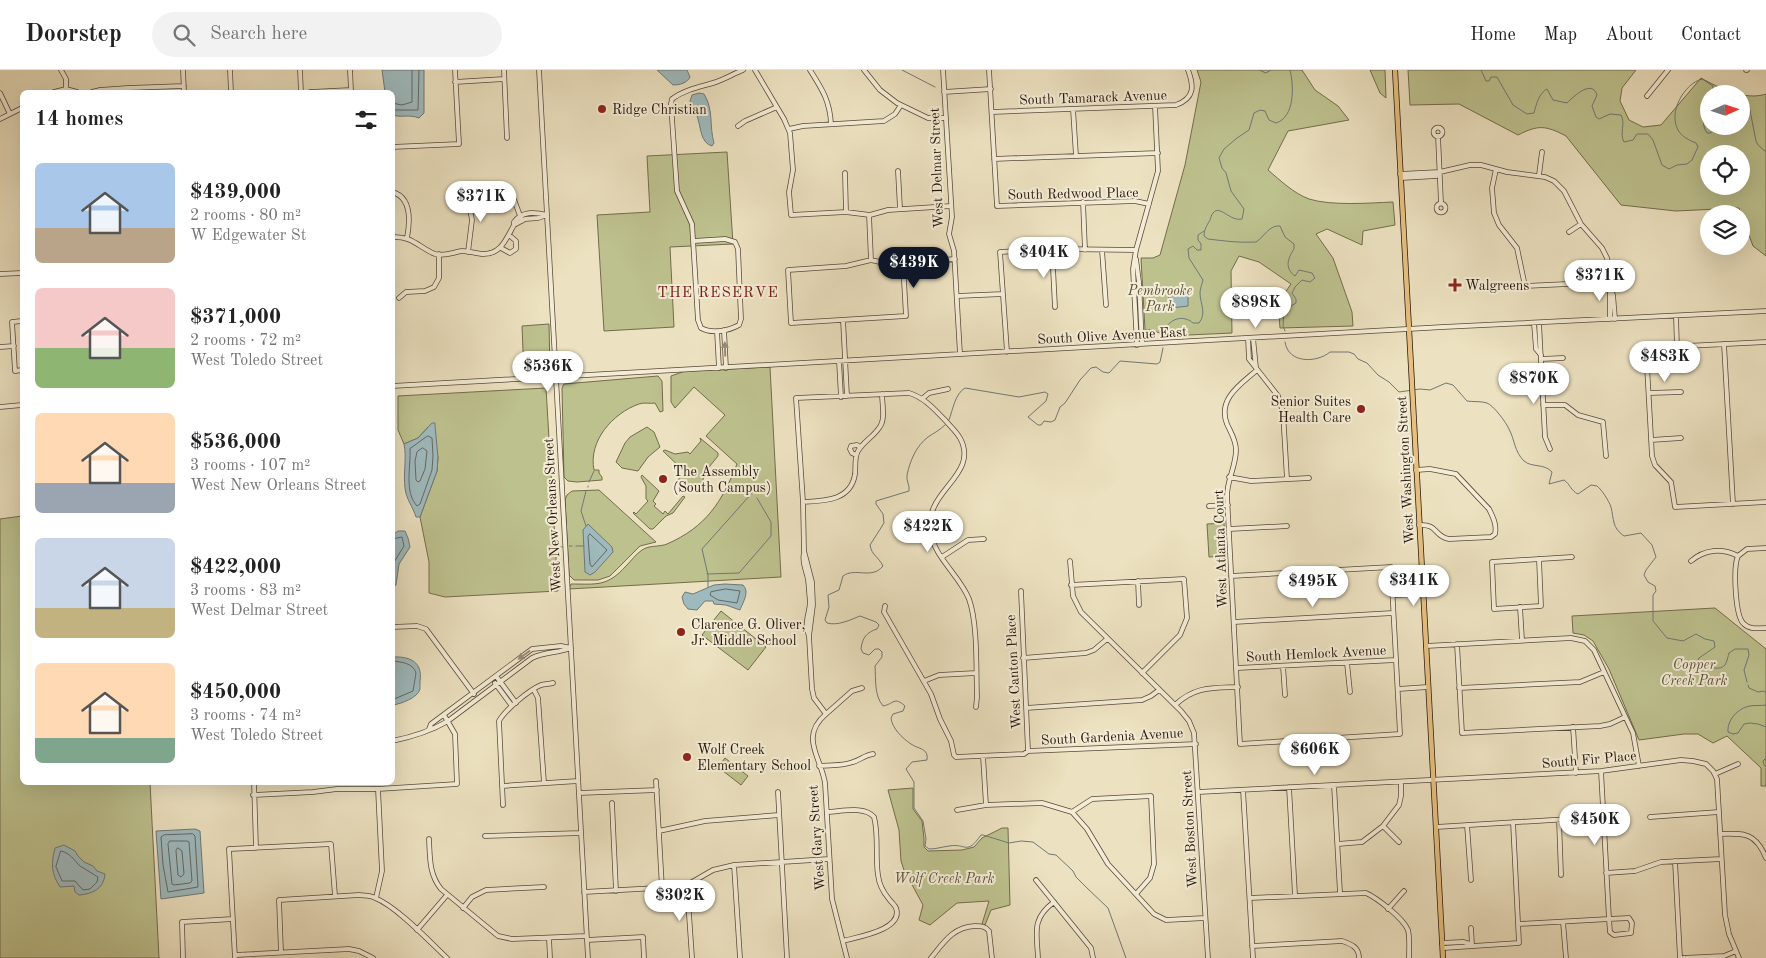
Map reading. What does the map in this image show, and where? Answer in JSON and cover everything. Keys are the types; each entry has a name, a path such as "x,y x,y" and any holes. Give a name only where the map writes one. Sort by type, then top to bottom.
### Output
{"main road":[{"name":"West Washington Street","path":"1395,70 1443,958"}],"street":[{"path":"61,70 66,79 66,89"},
{"path":"183,70 184,90"},
{"path":"230,70 232,90"},
{"path":"300,70 301,90"},
{"path":"350,70 351,90"},
{"path":"395,147 459,144 455,70"},
{"path":"504,70 508,138"},
{"name":"West New Orleans Street","path":"539,70 588,958"},
{"path":"694,240 730,240 735,242 738,249 741,319 739,325 732,329 708,332 701,328 698,320 692,224 677,191 672,99 697,86 743,70"},
{"path":"755,70 789,128 793,170 789,192 791,215 846,212 869,215 888,210 951,206"},
{"path":"810,70 825,95 829,106 831,124"},
{"path":"864,70 880,90 901,105 928,118 946,118"},
{"name":"West Delmar Street","path":"943,70 952,217 949,234 954,259 960,354"},
{"path":"989,70 994,159 1158,153"},
{"name":"South Tamarack Avenue","path":"992,112 1176,105 1183,102 1190,94 1192,85 1188,70"},
{"path":"1646,96 1668,70"},
{"path":"455,82 504,79"},
{"path":"102,90 137,90 184,86"},
{"path":"944,92 990,89"},
{"path":"62,90 70,90"},
{"path":"0,93 10,114"},
{"path":"789,128 884,121 895,114 901,105"},
{"path":"738,126 777,106"},
{"path":"1142,344 1136,250 1158,171 1155,106"},
{"path":"0,119 20,109"},
{"path":"1073,109 1076,156"},
{"path":"1438,136 1441,203"},
{"path":"1538,175 1542,152"},
{"name":"South Redwood Place","path":"994,159 997,206 1083,202 1135,202 1149,204"},
{"path":"1401,176 1481,165 1514,173 1538,175 1554,181 1561,187 1581,224 1605,253 1609,264 1610,284 1613,293 1612,319"},
{"path":"1496,169 1492,188 1494,213 1499,225 1516,248 1525,286 1610,284"},
{"path":"898,171 900,209"},
{"path":"845,173 846,212"},
{"path":"468,252 472,220 469,204 472,192 483,187 510,189 522,221"},
{"path":"395,193 404,198 408,208 409,228 407,238"},
{"path":"1083,202 1085,250"},
{"path":"395,237 407,238 439,254 465,251 486,254 501,248 519,216 532,213 547,214"},
{"path":"532,213 532,218"},
{"path":"514,225 547,214"},
{"path":"869,215 871,260"},
{"path":"1568,232 1581,224"},
{"path":"501,248 510,253 516,249 516,241 509,235"},
{"path":"1052,250 1055,307"},
{"path":"1102,250 1106,305"},
{"path":"1006,352 1000,252 1136,250"},
{"path":"399,298 406,292 425,291 434,287 439,278 439,254"},
{"path":"1136,256 1133,269 1137,345"},
{"path":"903,263 906,316 791,323 788,270 846,266 871,260 889,264 954,259"},
{"path":"0,274 20,273"},
{"path":"957,296 1003,294"},
{"name":"South Olive Avenue East","path":"556,377 1766,311"},
{"path":"1676,316 1677,347"},
{"path":"843,320 847,396"},
{"path":"20,322 12,322 15,371 20,370"},
{"path":"1536,323 1541,357 1545,437 1550,449"},
{"path":"724,330 726,368"},
{"path":"717,331 719,368"},
{"path":"1248,338 1249,360 1278,396 1283,412 1287,479"},
{"path":"1253,338 1254,360 1257,370"},
{"path":"1766,342 1646,348 1652,456 1655,465 1671,482 1675,507 1766,502"},
{"path":"1724,344 1733,504"},
{"path":"0,347 14,346"},
{"path":"1541,357 1563,358"},
{"path":"840,361 841,397"},
{"name":"West Atlanta Court","path":"1257,370 1231,394 1226,405 1225,417 1236,447 1235,460 1227,487 1240,744 1400,734 1398,689"},
{"path":"395,386 556,377"},
{"path":"922,399 929,393 948,389"},
{"path":"1649,393 1681,392"},
{"path":"826,714 812,694 809,636 806,626 810,600 808,578 803,564 803,502 796,398 909,393 933,407 957,433 963,446 964,459 960,470 931,513 930,522 932,539 942,557 961,582 969,600 973,623 976,707"},
{"path":"803,502 830,500 847,490 855,474 858,451 880,428 883,420 882,394"},
{"path":"0,406 20,405"},
{"path":"1543,405 1565,405 1578,415 1603,422 1606,456"},
{"path":"1651,440 1681,438"},
{"path":"1416,470 1456,474 1489,509 1496,529 1495,534 1491,537 1449,539 1443,538 1431,525 1419,525"},
{"path":"1229,477 1251,481 1309,478"},
{"path":"1210,506 1228,505"},
{"path":"1229,529 1287,526"},
{"path":"942,557 968,540 984,539"},
{"path":"1766,548 1747,549 1738,556 1736,568 1738,613 1743,624 1750,628 1766,628"},
{"path":"1691,561 1698,555 1714,550 1728,551 1738,556"},
{"path":"1539,559 1541,606 1494,609 1492,562 1539,559 1572,557"},
{"name":"West Boston Street","path":"1070,562 1071,585 1078,608 1087,620 1175,705 1191,725 1196,744 1208,958"},
{"path":"1231,576 1391,566 1398,689 1428,687"},
{"path":"1071,585 1184,579 1187,618 1180,635 1142,673"},
{"path":"1138,581 1139,605"},
{"name":"West Canton Place","path":"1021,591 1028,752"},
{"path":"1392,595 1423,594"},
{"path":"885,606 884,612 924,681 939,675 976,673"},
{"path":"1520,607 1522,640"},
{"path":"1234,622 1393,613"},
{"path":"395,627 418,626 426,629 477,698"},
{"path":"1426,646 1575,638 1587,642 1594,650 1634,737 1639,766"},
{"path":"1023,658 1086,653 1094,650 1107,639"},
{"path":"1457,644 1462,733 1606,725 1625,716"},
{"path":"429,729 431,724 532,649 560,646 571,648"},
{"path":"539,648 540,654"},
{"path":"395,740 434,729 448,721 525,663 540,654 561,652 571,648"},
{"name":"South Hemlock Avenue","path":"1237,668 1396,660"},
{"path":"1347,662 1350,692"},
{"path":"1283,666 1285,695"},
{"path":"1459,688 1580,682 1604,672"},
{"path":"494,678 514,704"},
{"name":"South Gardenia Avenue","path":"924,681 951,741 954,755 960,757 1196,744"},
{"path":"503,805 499,721 503,714 514,704 541,685 553,683"},
{"path":"1175,705 1196,691 1211,688 1238,687"},
{"name":"West Gary Street","path":"847,958 832,899 824,778 814,750 813,733 817,722 852,691 862,688"},
{"path":"534,690 539,706 544,783"},
{"path":"1026,708 1142,700 1159,690"},
{"path":"253,795 457,784 456,734 444,715"},
{"path":"1573,727 1576,773"},
{"path":"819,766 856,762 864,756 873,754"},
{"path":"983,756 986,805"},
{"name":"South Fir Place","path":"1198,792 1576,773 1672,761 1694,761 1706,764 1715,774"},
{"path":"1738,764 1715,774 1725,915 1729,934 1739,958"},
{"path":"1518,924 1564,922 1609,919 1629,918 1632,923 1631,933 1614,935 1611,933 1609,919 1606,873 1601,771"},
{"path":"502,786 578,781"},
{"path":"656,781 662,888"},
{"path":"1338,844 1362,842 1383,826 1399,805 1401,782"},
{"path":"254,785 256,848"},
{"path":"1334,785 1340,893"},
{"path":"1289,787 1295,895"},
{"path":"376,898 382,871 378,789"},
{"path":"579,793 657,790"},
{"path":"1243,790 1253,958"},
{"path":"778,792 787,958"},
{"path":"1072,812 1092,799 1151,796 1154,864 1150,878 1136,894"},
{"path":"612,803 616,891"},
{"path":"956,810 986,805 1042,803 1072,812 1087,829 1108,864 1154,914 1166,920 1205,918"},
{"path":"827,812 863,810 871,814 875,820 878,876 885,894 896,908 897,914 895,920 889,926 842,941"},
{"path":"1650,816 1719,812"},
{"path":"659,831 705,821 779,815"},
{"path":"1436,826 1603,818"},
{"path":"1559,820 1561,876"},
{"path":"1442,946 1463,942 1472,945 1519,942 1513,822"},
{"path":"1468,825 1470,880"},
{"path":"1383,826 1398,842"},
{"path":"485,836 581,833"},
{"path":"1720,834 1744,834 1750,836 1758,844 1766,858"},
{"path":"429,839 431,873 435,882 447,895 498,936 512,939 643,936 644,958"},
{"path":"334,896 331,844 230,849 235,956 349,949 359,951 373,958"},
{"path":"584,892 687,885 713,870 734,865 829,859"},
{"path":"1606,873 1630,872 1657,863 1721,859"},
{"path":"1675,861 1681,958 1724,956 1736,951"},
{"path":"734,865 740,958"},
{"path":"1036,880 1091,948 1093,958"},
{"path":"687,885 692,958"},
{"path":"463,908 472,897 486,890 544,887"},
{"path":"1388,909 1404,891"},
{"path":"1250,898 1366,893 1388,909 1408,930 1409,958"},
{"path":"281,952 279,900 359,895 376,898 390,907 447,958"},
{"path":"416,930 447,895"},
{"path":"1038,958 1037,923 1043,910 1054,902"},
{"path":"183,958 182,922 233,919"},
{"path":"1564,922 1566,958"},
{"path":"931,958 948,936 958,929 967,926 983,926 989,931 992,958"},
{"path":"1471,928 1472,945"},
{"path":"549,938 550,958"},
{"path":"1252,946 1342,941 1353,944 1359,954 1359,958"}],"green space":[{"name":"Pembrooke Park","path":"1197,70 1302,70 1315,90 1338,106 1349,120 1288,131 1268,170 1292,190 1309,199 1339,203 1393,202 1395,225 1363,231 1362,245 1327,229 1316,234 1333,258 1352,312 1353,326 1280,328 1278,303 1291,284 1259,262 1239,256 1231,271 1232,333 1167,336 1152,330 1145,330 1141,258 1153,258 1160,255 1185,165 1201,82"},
{"path":"1370,70 1385,70 1386,98 1380,93"},
{"path":"1408,70 1636,70 1622,88 1620,101 1629,120 1643,127 1661,125 1701,78 1716,85 1700,85 1700,135 1750,135 1750,96 1766,94 1766,256 1753,246 1750,238 1750,205 1700,205 1700,210 1676,211 1621,205 1566,136 1547,128 1531,129 1518,135 1459,104 1410,105"},
{"path":"727,152 733,244 670,247 674,327 604,331 597,215 650,212 647,156"},
{"path":"549,324 550,371 546,374 524,375 522,326"},
{"path":"770,367 781,577 569,589 571,584 595,584 607,581 619,573 642,550 648,547 667,544 692,530 719,502 731,478 737,464 706,436 725,415 694,387 675,408 671,402 671,376 685,371"},
{"path":"658,376 662,381 663,411 660,412 655,403 643,403 629,408 620,414 604,430 595,449 593,459 594,470 599,470 602,480 568,481 564,477 562,388 564,384"},
{"path":"546,388 558,591 445,597 429,593 429,562 420,517 437,471 438,457 428,427 418,438 404,444 398,430 398,396"},
{"path":"647,427 654,432 660,447 648,457 638,471 622,468 616,462 625,443 630,437"},
{"path":"700,438 718,453 718,456 705,472 701,487 692,489 689,492 681,487 682,485 677,481 685,472 663,451 675,454 688,452 690,454 701,441"},
{"path":"642,475 659,491 653,501 656,504 654,506 663,514 665,511 668,514 683,496 685,497 673,513 666,516 653,529 650,529 633,513 636,514 648,501"},
{"path":"599,490 656,542 640,546 610,576 598,580 574,580 569,575 565,500 572,491"},
{"path":"20,516 20,785 150,785 159,958 0,958 0,519"},
{"path":"1224,523 1226,556 1209,557 1207,524"},
{"name":"Copper Creek Park","path":"1715,608 1766,649 1766,786 1761,786 1761,768 1727,736 1713,743 1698,734 1639,740 1609,669 1593,641 1584,635 1573,633 1572,616"},
{"path":"721,611 766,647 748,670 702,635"},
{"path":"725,758 748,776 741,785 718,767"},
{"name":"Wolf Creek Park","path":"913,788 913,809 922,821 924,847 928,851 962,850 974,847 982,838 1002,828 1008,828 1010,905 991,910 985,925 982,924 989,901 957,903 930,925 919,920 923,905 901,861 899,830 888,790"}],"water":[{"path":"382,70 424,70 424,113 419,118 395,115 395,90 385,90"},
{"path":"657,70 687,70 690,77 683,83 673,85"},
{"path":"704,94 709,106 714,143 712,146 704,139 697,114 690,101 692,95"},
{"path":"1180,293 1188,295 1188,306 1171,308 1168,305 1169,296"},
{"path":"432,423 435,423 438,457 437,471 420,517 416,517 406,492 404,444 418,438"},
{"path":"588,524 612,547 613,552 590,575 585,572 583,530"},
{"path":"398,531 405,531 410,547 399,564 395,586 395,533"},
{"path":"714,585 743,585 745,588 745,597 740,610 726,605 714,604 713,601 705,601 697,610 688,609 684,604 682,597 685,592 693,594"},
{"path":"395,657 410,659 417,665 420,674 419,692 395,704"},
{"path":"195,829 200,831 204,893 161,899 156,831"},
{"path":"64,845 75,851 84,862 105,874 100,887 79,895 75,892 74,886 60,887 53,873 53,859 55,848"}],"waterway":[{"path":"902,70 935,87"},
{"path":"1259,70 1266,73 1271,70"},
{"path":"1285,331 1283,326 1284,310 1296,303 1292,293 1295,287 1302,280 1310,282 1315,278 1312,273 1299,270 1295,276 1289,270 1288,263 1294,249 1294,244 1285,237 1280,226 1273,227 1256,242 1208,239 1204,236 1212,215 1216,211 1233,218 1242,219 1244,209 1231,191 1219,158 1224,149 1249,130 1254,113 1260,110 1265,111 1269,120 1276,123 1287,114 1292,100 1290,70"},
{"path":"1481,70 1486,81 1489,81 1491,77 1497,77 1513,105 1527,114 1534,113 1540,96 1547,89 1553,100 1567,103 1583,90 1595,90 1597,95 1592,106 1596,117 1599,119 1610,114 1621,115 1624,142 1633,140 1637,134 1648,134 1653,140 1662,165 1669,169 1677,165 1687,164 1692,160 1698,147 1696,143 1678,130 1675,123 1676,107 1684,93 1695,82 1702,79 1711,85"},
{"path":"1750,110 1756,141 1766,152"},
{"path":"1162,338 1165,329 1176,319 1183,318 1193,323 1199,323 1203,316 1200,293 1203,280 1189,258 1188,249 1193,246 1197,250 1201,250 1198,235 1204,231"},
{"path":"1285,342 1287,349 1297,358 1318,358 1330,352 1349,352 1354,354 1358,359 1367,363 1378,375 1399,392 1420,389 1430,390 1446,383 1453,385 1467,401 1490,404 1507,426 1516,449 1524,461 1545,467 1552,472 1549,484 1564,480 1578,494 1591,485 1597,486 1609,502 1617,530 1624,536 1641,533 1652,545 1656,557 1644,575 1648,582 1655,586 1656,591 1653,595 1653,621 1667,638 1683,641 1696,634 1714,641 1715,647 1699,658 1698,661 1715,668 1725,665 1729,653 1735,649 1748,649 1749,655 1744,670 1747,682"},
{"path":"949,420 957,398 965,388 1019,397 1045,392 1048,394 1046,401 1028,417 1038,425 1041,425 1044,421 1051,422 1055,420 1060,407 1091,368 1096,367 1103,372 1109,373 1120,361 1157,364 1160,362 1163,348"},
{"path":"945,425 928,437 914,454 907,475 909,491 876,501 883,514 884,523 870,545 872,552 883,566 874,572 853,573 843,576 839,590 828,595 829,607 825,620 827,623 835,624 860,616 879,625 877,629 866,636 861,649 863,653 869,655 875,649 879,649 882,652 882,657 875,666 876,687 880,702 883,706 896,701 905,706 903,711 893,714 891,718 893,725 904,739 925,751 927,756 927,760 912,762 906,769 914,782 914,808 923,821 926,839 925,846 929,849 955,846 969,847 981,835 1009,843 1033,842 1049,854 1056,855 1108,908 1126,958"},
{"path":"589,482 594,471"},
{"path":"586,491 581,511 586,526"},
{"path":"708,587 708,575 702,549 752,493"},
{"path":"707,574 739,573 771,536 771,522 757,498"},
{"path":"576,546 584,546"},
{"path":"557,547 562,547"},
{"path":"1748,685 1749,688 1766,693"},
{"path":"1766,705 1750,706 1741,709 1731,719 1728,732 1738,733 1744,724 1750,723 1766,727"},
{"path":"1766,758 1763,761 1766,766"}],"place":[{"name":"Ridge Christian","path":"602,109"},
{"name":"Walgreens","path":"1455,285"},
{"name":"Senior Suites Health Care","path":"1361,409"},
{"name":"The Assembly (South Campus)","path":"663,479"},
{"name":"Clarence G. Oliver, Jr. Middle School","path":"681,632"},
{"name":"Wolf Creek Elementary School","path":"687,757"}],"district":[{"name":"THE RESERVE","path":"718,292"}]}
